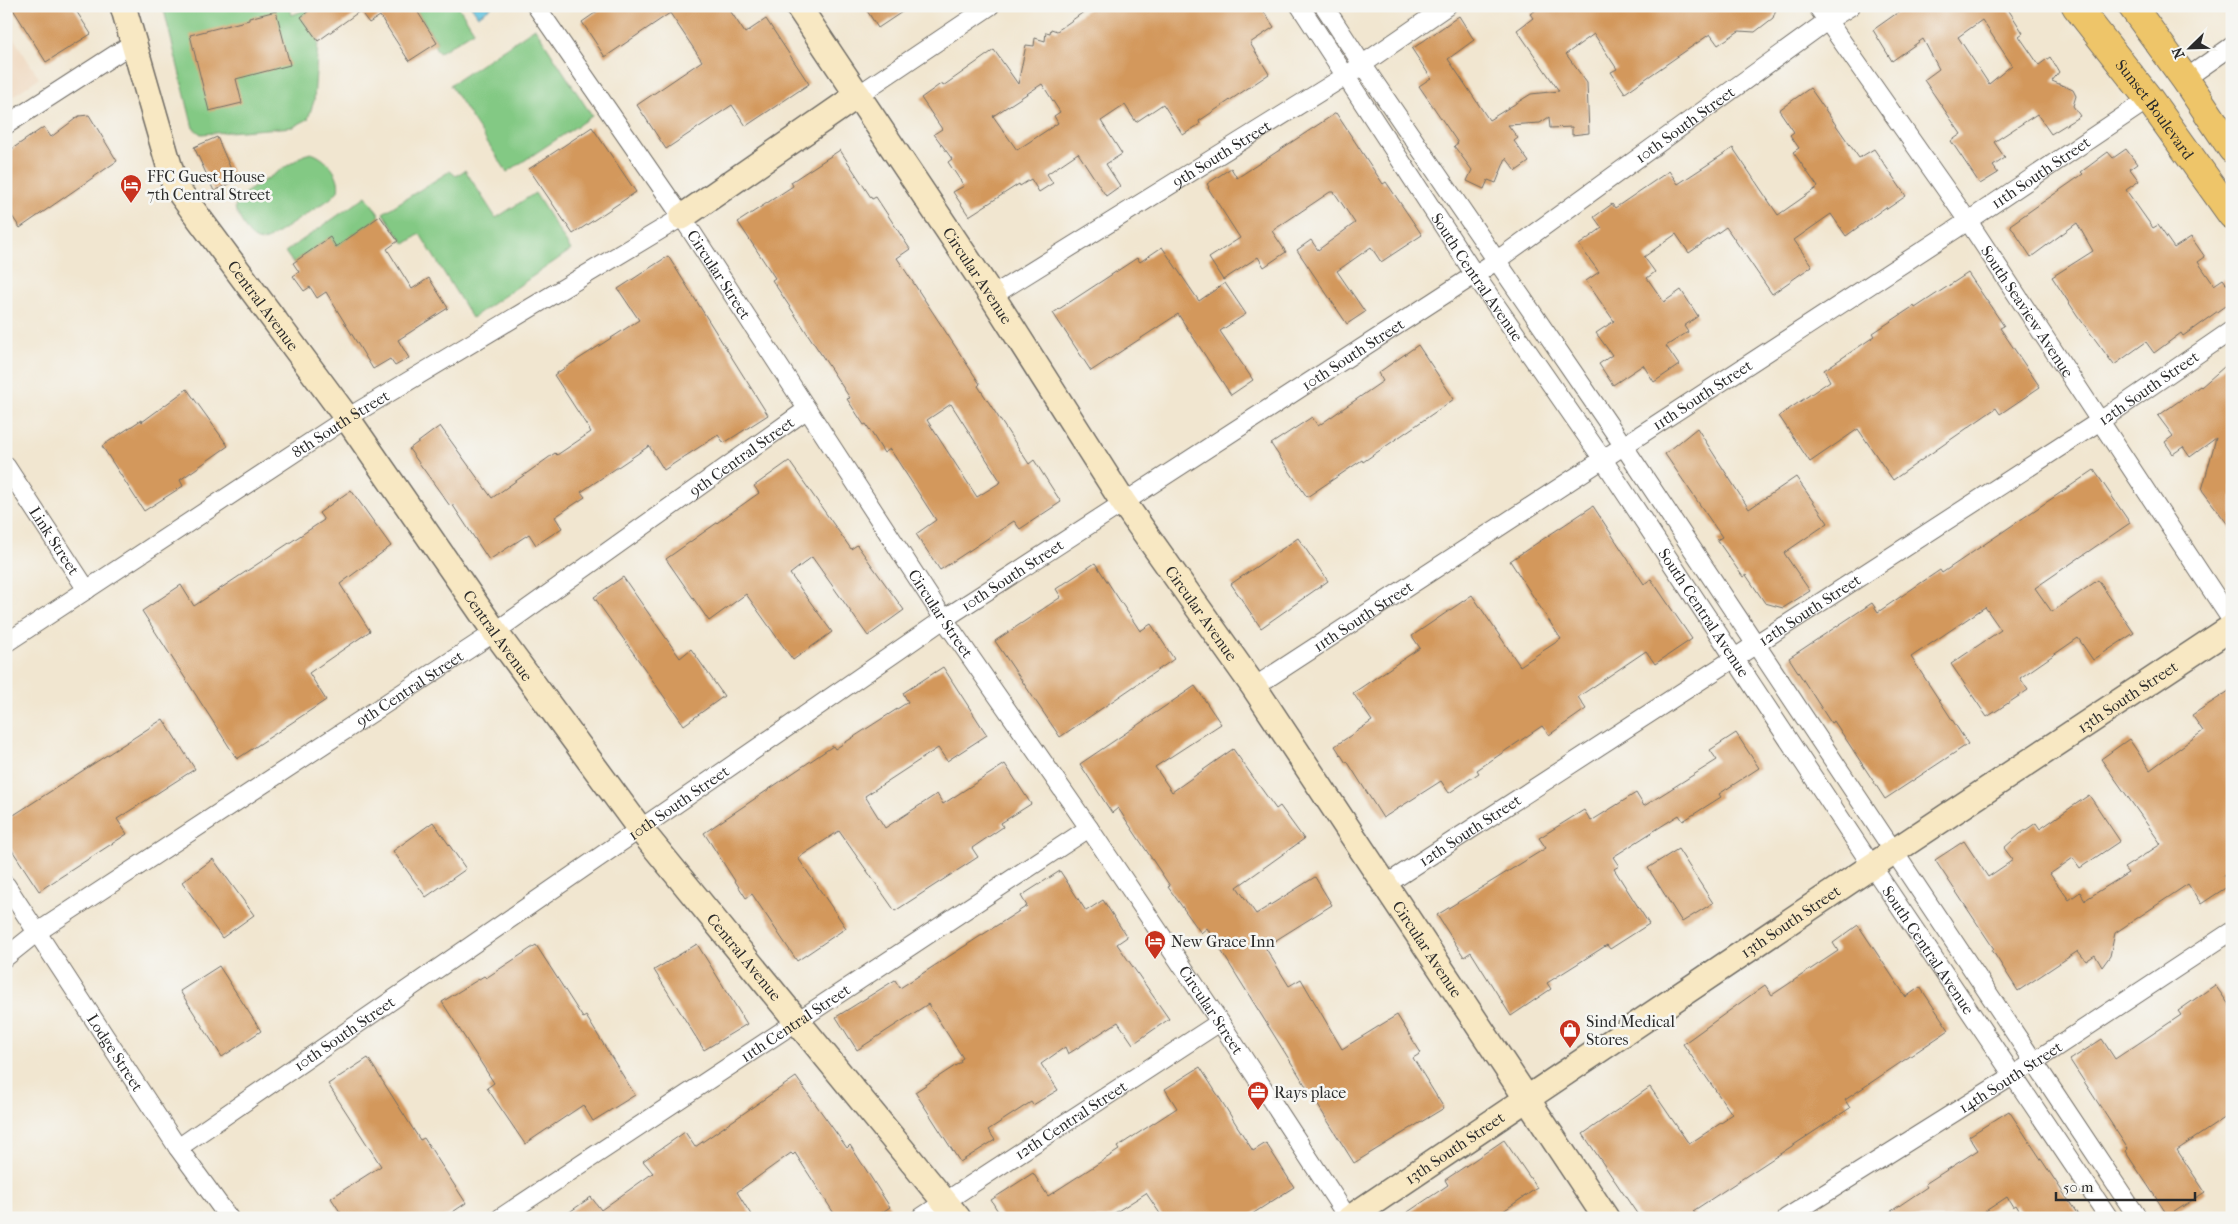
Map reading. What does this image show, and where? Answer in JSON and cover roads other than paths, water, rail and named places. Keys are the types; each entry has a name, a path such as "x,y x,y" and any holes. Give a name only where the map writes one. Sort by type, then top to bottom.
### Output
{"main road":[{"name":"Sunset Boulevard","path":"2076,6 2149,99 2232,216"},
{"path":"2132,6 2185,79 2232,149"}],"street":[{"name":"Central Avenue","path":"123,6 175,186 347,418 495,632 640,829 952,1209"},
{"name":"Circular Street","path":"536,6 682,217 944,620 1089,828 1349,1218"},
{"name":"Circular Avenue","path":"798,6 992,296 1123,502 1254,687 1525,1099 1606,1218"},
{"path":"682,217 990,6"},
{"name":"South Central Avenue","path":"1300,6 1474,275 1602,458 1872,866 2109,1218"},
{"path":"1324,6 1756,643 2138,1218"},
{"name":"9th South Street","path":"992,296 1346,75 1446,6"},
{"name":"South Seaview Avenue","path":"1818,6 1968,222 2232,622"},
{"name":"10th South Street","path":"178,1148 944,620 1496,261 1851,6"},
{"path":"6,125 133,42"},
{"path":"2185,79 2232,46"},
{"name":"11th South Street","path":"1254,687 1602,458 1968,222 2149,99"},
{"name":"8th South Street","path":"6,643 347,418 682,217"},
{"name":"12th South Street","path":"1385,884 2100,421 2232,330"},
{"name":"9th Central Street","path":"6,957 36,933 495,632 806,410"},
{"name":"Link Street","path":"6,466 87,590"},
{"name":"13th South Street","path":"1349,1218 1872,866 2232,627"},
{"name":"11th Central Street","path":"500,1218 1089,828"},
{"name":"Lodge Street","path":"6,885 178,1148 229,1218"},
{"name":"14th South Street","path":"1786,1218 2014,1075 2232,931"},
{"name":"12th Central Street","path":"920,1218 952,1209 1220,1022"}],"water":[{"path":"471,6 493,6 478,16"}],"place":[{"name":"FFC Guest House 7th Central Street","path":"131,204"},
{"name":"New Grace Inn","path":"1155,960"},
{"name":"Sind Medical Stores","path":"1570,1049"},
{"name":"Rays place","path":"1258,1111"}]}
